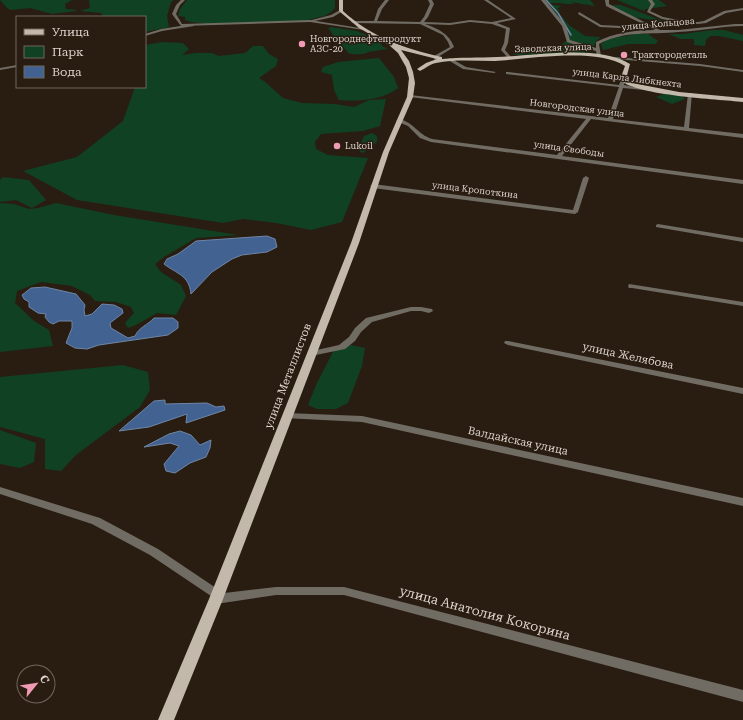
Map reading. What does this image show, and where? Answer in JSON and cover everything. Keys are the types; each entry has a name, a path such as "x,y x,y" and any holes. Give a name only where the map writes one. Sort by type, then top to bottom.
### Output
{"main road":[{"path":"341,0 341,10 353,22 364,29 391,44 418,55 437,59"},
{"name":"улица Металлистов","path":"166,720 217,597 354,243 373,186 410,96 412,79 404,56 391,44"},
{"name":"Заводская улица","path":"437,59 460,60 599,53 615,58"},
{"path":"404,56 418,55"},
{"path":"412,85 420,69 422,59 418,55"},
{"path":"615,58 628,65 622,83"},
{"path":"420,69 437,59"},
{"name":"улица Карла Либкнехта","path":"622,83 644,89 743,100"}],"street":[{"path":"181,26 174,14 178,5 184,0"},
{"path":"375,22 380,9 384,6 387,0"},
{"path":"421,22 426,17 432,4 430,0"},
{"path":"486,0 514,19 492,23"},
{"path":"543,0 564,26 568,40 599,53"},
{"path":"607,0 607,5 659,31"},
{"path":"650,0 653,4 648,11 662,18 689,23 705,22 725,12 743,9"},
{"path":"310,21 332,16 341,10"},
{"path":"579,13 600,26 609,28 652,27"},
{"path":"146,35 181,26 310,21 364,29"},
{"path":"353,22 421,22 450,24 470,21 492,23 508,28 508,35 503,50 510,58"},
{"path":"421,22 423,25 444,33 452,44 452,47 439,54 437,59"},
{"path":"735,25 743,28"},
{"name":"улица Кольцова","path":"599,53 597,43 605,38 631,33 679,31 743,25"},
{"name":"Заводская улица","path":"615,58 743,71"},
{"path":"451,60 464,68 494,72"},
{"path":"0,69 16,66"},
{"name":"улица Карла Либкнехта","path":"508,73 622,83"},
{"path":"610,120 622,83"},
{"path":"686,129 689,114 690,94"},
{"name":"Новгородская улица","path":"410,96 743,136"},
{"path":"559,156 589,118"},
{"name":"улица Свободы","path":"399,121 406,122 413,127 420,136 431,140 559,156 743,182"},
{"name":"улица Кропоткина","path":"373,186 575,212 586,178"},
{"path":"658,226 743,240"},
{"path":"632,286 743,304"},
{"path":"311,354 342,347 352,339 358,330 369,320 412,309 429,311"},
{"name":"улица Желябова","path":"508,343 743,391"},
{"name":"Валдайская улица","path":"287,416 362,419 743,502"},
{"path":"0,490 96,521 154,552 217,597"},
{"name":"улица Анатолия Кокорина","path":"217,597 276,591 344,590 743,696"}],"green space":[{"path":"0,0 72,0 65,4 66,9 77,10 52,14 30,8 11,10 7,8"},
{"path":"89,0 174,0 171,2 167,16 169,27 146,32 146,16 102,16 101,13 80,11 90,8"},
{"path":"187,0 335,0 335,8 324,16 304,21 207,24 191,22 185,20 185,17 178,16 180,9"},
{"path":"545,0 590,0 595,6 571,2 575,4 547,3"},
{"path":"617,0 659,0 667,6 646,9 644,11"},
{"path":"547,4 561,6 557,9 560,10 558,12 569,25 585,36 601,37 596,41 594,46 569,40 561,20"},
{"path":"611,5 621,5 666,22 633,17"},
{"path":"331,27 357,31 380,41 382,46 388,49 362,54 348,53 336,41 328,28"},
{"path":"724,30 743,35 743,41 719,36 710,36 706,40 705,46 694,45 694,39 680,39 669,34 683,34"},
{"path":"636,34 648,34 658,41 655,44 628,44 603,50 601,44 608,39"},
{"path":"566,41 591,49 588,53 513,55 560,46"},
{"path":"162,42 183,43 189,49 182,55 212,53 219,56 245,53 253,46 263,46 269,54 278,59 276,66 259,78 283,98 302,103 335,104 354,107 369,100 386,99 380,126 363,131 321,134 315,142 316,149 328,155 368,158 342,222 311,230 276,223 243,219 223,223 77,200 23,171 77,157 123,121 135,88 146,88 146,45"},
{"path":"379,58 394,77 398,88 378,98 354,101 339,100 334,90 332,75 321,72 323,67 338,62"},
{"path":"664,94 682,96 685,99 672,104 656,97"},
{"path":"372,133 377,136 377,142 363,153 360,152 359,147 364,136"},
{"path":"3,177 29,180 46,200 32,208 16,200 0,202 0,180"},
{"path":"1,203 14,204 29,209 56,203 114,215 238,235 196,238 155,264 161,272 181,285 186,296 176,315 157,313 128,328 125,323 134,313 131,307 116,302 95,301 90,295 72,286 41,282 17,291 15,303 34,321 49,330 53,346 0,352"},
{"path":"351,345 365,348 362,366 348,403 336,409 317,409 308,405 317,383 334,350"},
{"path":"123,365 148,372 150,390 140,407 76,455 61,471 45,469 45,439 0,427 0,377"},
{"path":"0,430 36,443 34,462 20,468 0,464"}],"water":[{"path":"267,236 275,239 277,247 267,252 242,255 232,259 212,272 191,294 188,283 185,279 164,264 167,259 178,254 196,241"},
{"path":"45,287 76,294 85,305 85,316 92,314 102,304 114,305 122,309 123,313 110,323 111,328 128,338 135,336 139,330 154,318 173,318 178,322 178,328 168,335 99,345 87,349 75,348 66,343 72,328 72,321 59,321 53,324 49,322 45,317 46,314 38,313 29,307 29,302 24,299 22,295 31,288"},
{"path":"165,400 165,404 207,403 216,407 224,406 225,410 186,423 187,414 149,427 119,431 154,401"},
{"path":"180,431 191,435 200,445 211,440 210,448 206,457 190,463 175,473 166,471 164,464 179,446 170,443 144,447 169,434"}],"waterway":[{"path":"546,0 558,13 571,35"}],"place":[{"name":"Новгороднефтепродукт АЗС-20","path":"302,44"},
{"name":"Трактородеталь","path":"624,55"},
{"name":"Lukoil","path":"337,146"}]}
